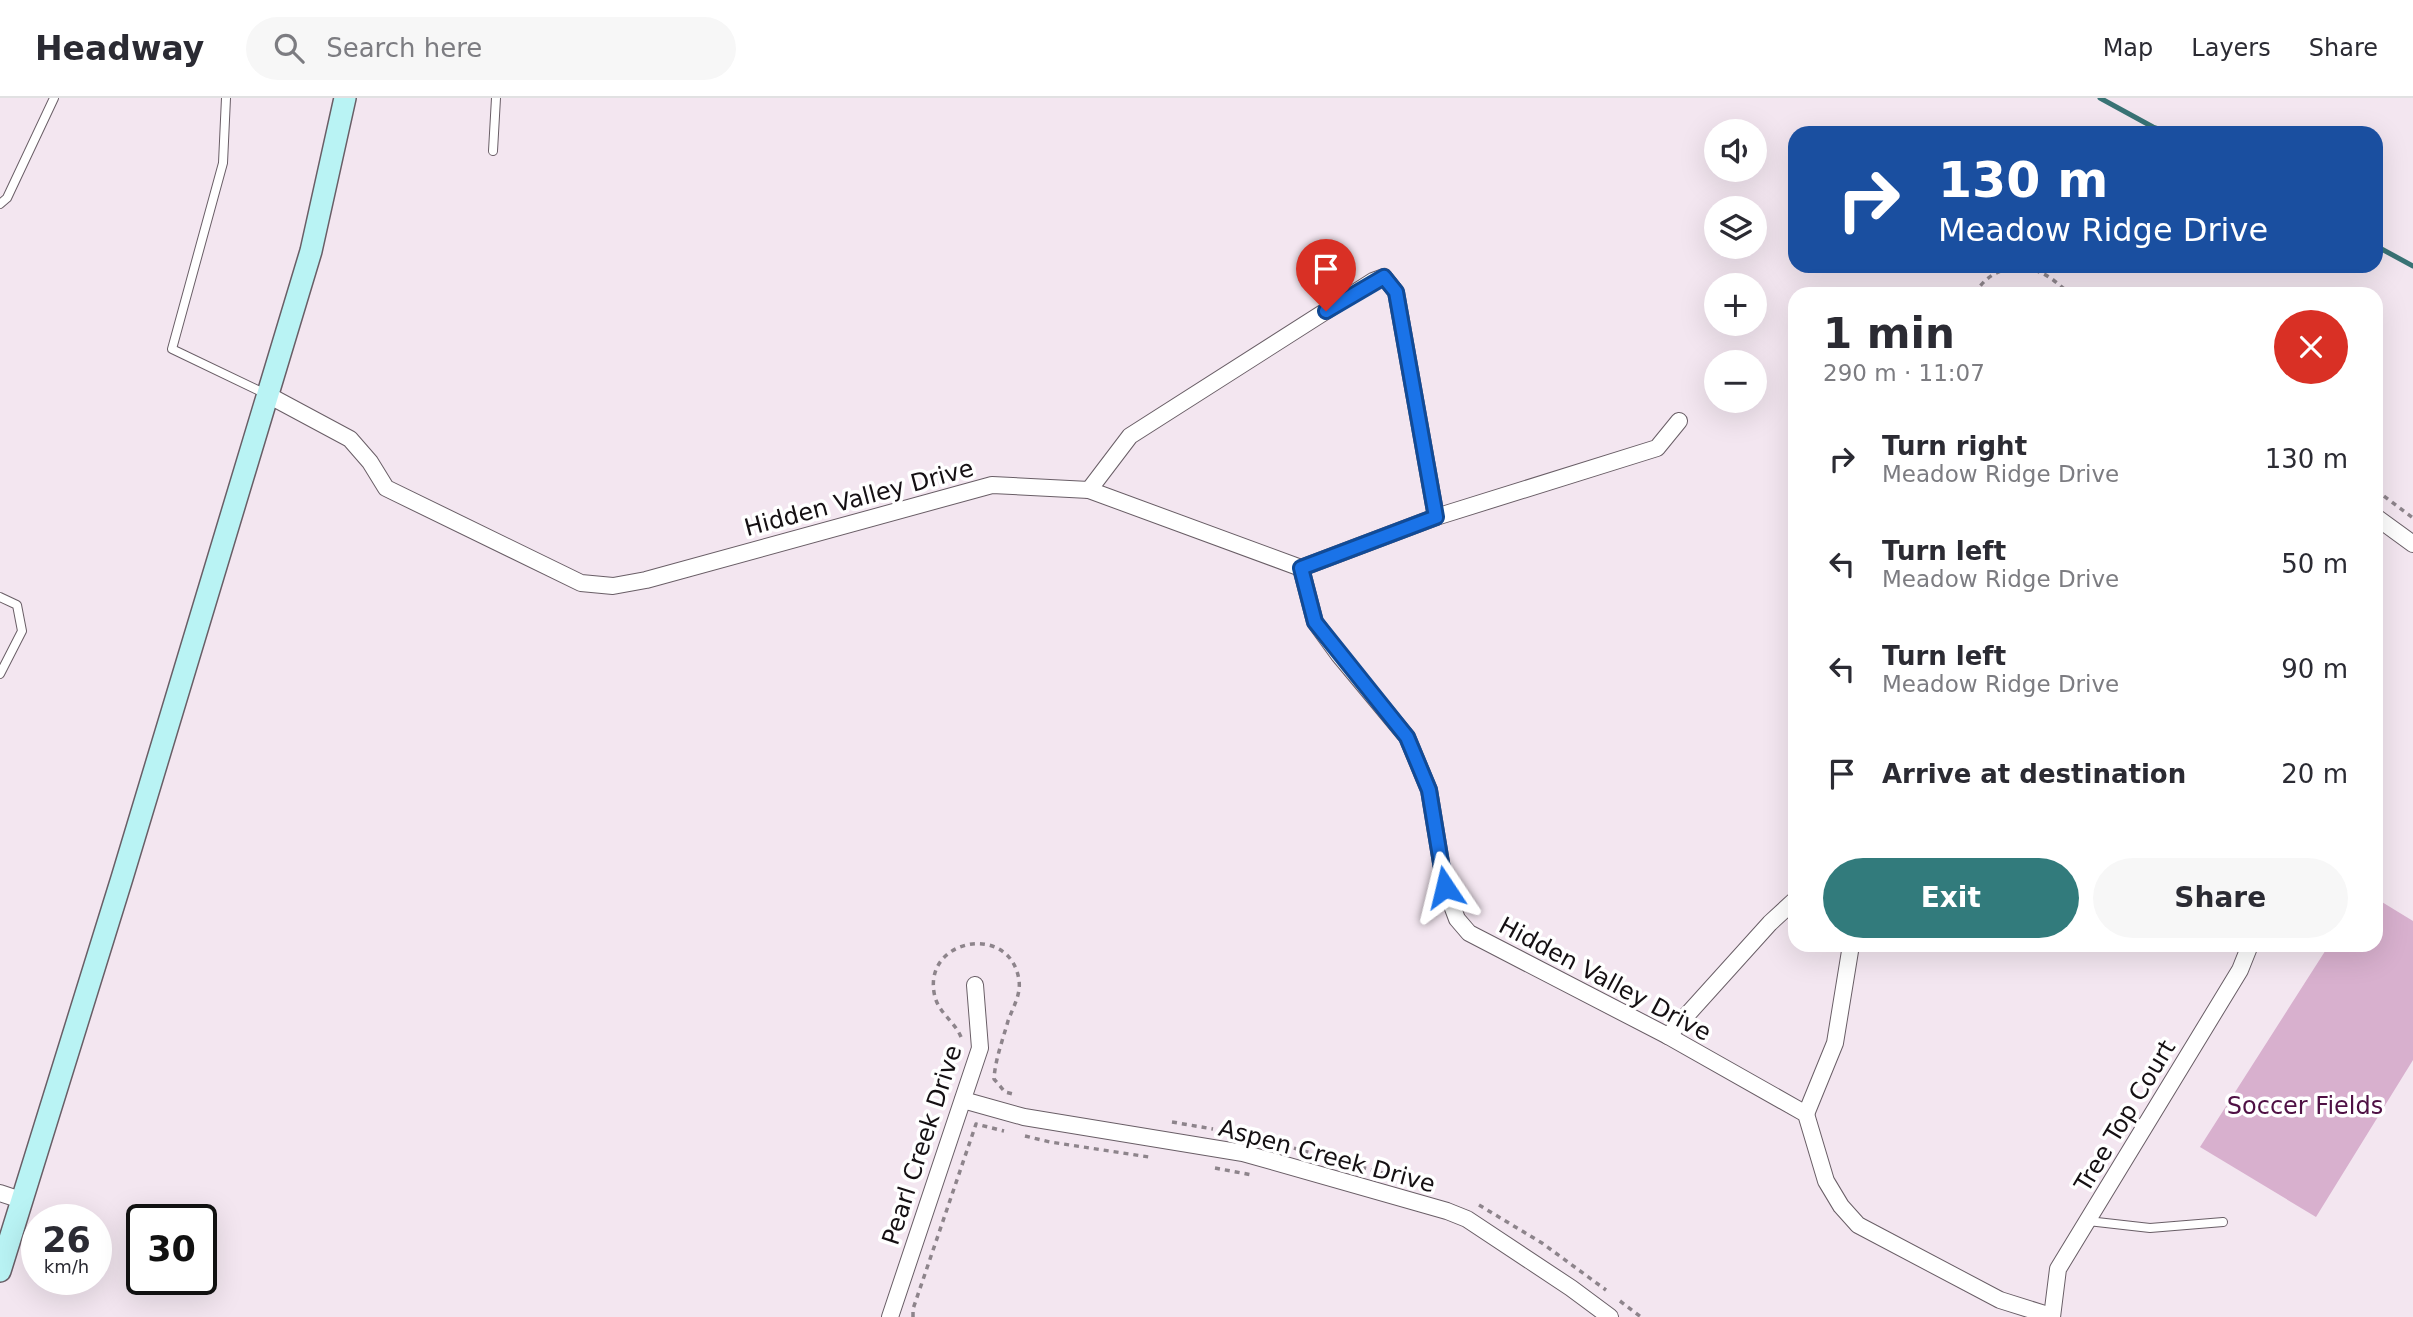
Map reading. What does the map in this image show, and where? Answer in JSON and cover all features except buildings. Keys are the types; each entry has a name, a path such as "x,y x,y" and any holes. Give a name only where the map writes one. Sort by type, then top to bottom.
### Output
{"main road":[{"path":"0,1271 311,251 345,98"}],"street":[{"path":"1089,490 1130,436 1373,281 1384,277 1396,292 1436,517"},
{"name":"Hidden Valley Drive","path":"268,395 350,439 370,462 386,488 582,583 613,586 646,580 992,485 1089,490 1301,568 1315,622 1407,737 1429,790 1445,887 1457,919 1469,933 1668,1036 1805,1114"},
{"path":"1301,568 1436,517 1657,447 1679,421"},
{"path":"2383,522 2413,544"},
{"path":"1668,1036 1788,906"},
{"path":"1850,952 1835,1043 1805,1114 1826,1181 1857,1225 2000,1300 2052,1316"},
{"name":"Tree Top Court","path":"2052,1316 2059,1269 2240,970 2247,952"},
{"name":"Pearl Creek Drive","path":"890,1317 980,1048 975,985"},
{"name":"Aspen Creek Drive","path":"963,1100 1024,1117 1243,1153 1447,1211 1467,1219 1610,1317"},
{"path":"0,1193 21,1200"}],"lane":[{"path":"0,204 7,198 54,98"},
{"path":"226,98 223,163 172,349 268,395"},
{"path":"492,151 496,98"},
{"path":"0,597 17,605 22,631 0,674"},
{"path":"2088,1221 2150,1228 2223,1222"}],"path":[{"path":"1980,287 1987,278 1998,273"},
{"path":"2042,273 2062,287"},
{"path":"2383,495 2413,518"},
{"path":"989,1085 995,1082"},
{"path":"913,1317 913,1309 976,1124 1050,1142 1154,1157"},
{"path":"1207,1166 1258,1177"}],"green space":[{"name":"Soccer Fields","path":"2383,903 2413,921 2413,1060 2316,1217 2200,1147 2325,952 2383,952"}],"waterway":[{"path":"2100,98 2151,126"},
{"path":"2383,250 2413,266"}],"route":[{"path":"1326,311 1373,281 1384,277 1396,292 1436,517 1301,568 1315,622 1407,737 1429,790 1445,887"}]}
